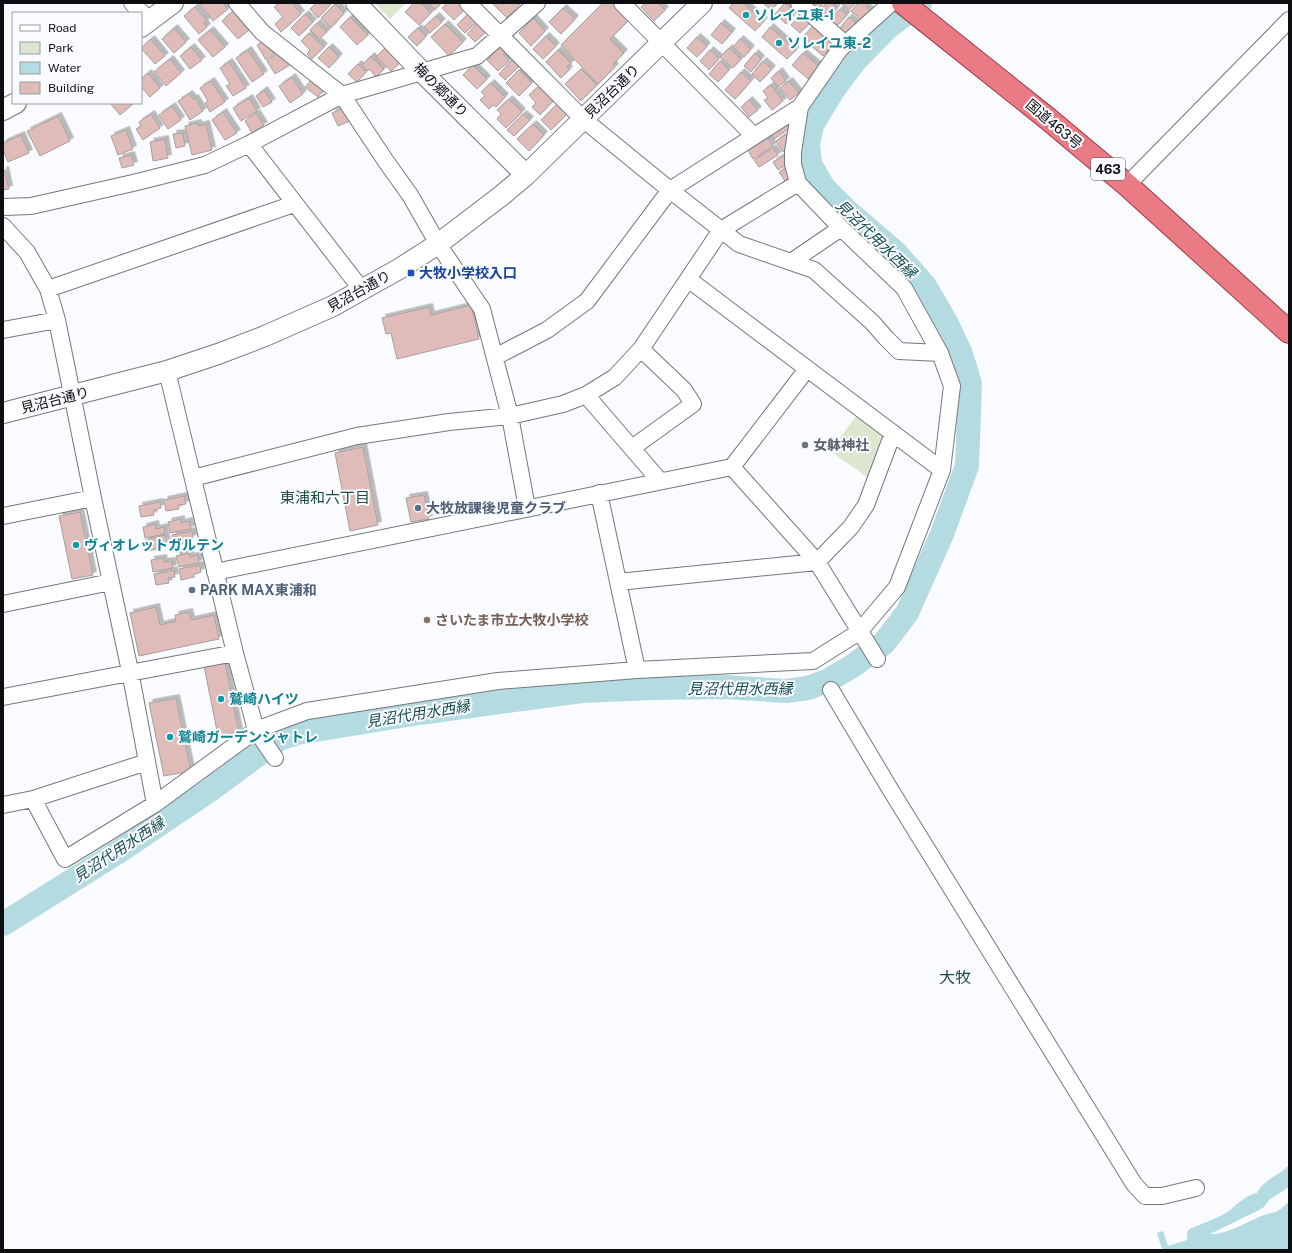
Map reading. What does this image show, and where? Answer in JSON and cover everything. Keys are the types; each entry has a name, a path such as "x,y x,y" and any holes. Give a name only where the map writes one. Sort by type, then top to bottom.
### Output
{"highway":[{"name":"国道463号","path":"911,10 1047,118 1127,185 1289,332"}],"street":[{"path":"132,3 138,12"},
{"path":"146,24 173,3"},
{"path":"237,3 262,32 342,95 410,195 438,244 482,309 510,416 527,508"},
{"name":"梅の郷通り","path":"356,3 423,73 526,175"},
{"path":"468,3 583,119 739,244 814,270 872,322 898,350 940,353"},
{"path":"3,207 31,206 205,165 249,144 342,95 423,73 477,56 537,3"},
{"path":"622,3 754,136"},
{"name":"見沼台通り","path":"3,413 167,371 218,354 265,336 333,306 399,269 438,244 526,175 702,3"},
{"path":"799,3 845,44"},
{"path":"495,357 548,330 587,300 670,190 800,107 840,48 891,3"},
{"path":"1127,185 1289,20"},
{"path":"3,110 14,104"},
{"path":"33,799 65,859 155,804 260,736 306,711 498,681 637,670 813,661 864,639 897,587 942,470 952,386 940,353 904,288 841,228 798,183 793,164 793,152 800,107"},
{"path":"249,144 362,290"},
{"path":"193,478 357,436 450,422 510,416 563,404 586,395 615,377 641,349 721,230 798,183"},
{"path":"48,289 294,204"},
{"path":"3,226 27,252 48,289 57,320 130,672 155,804"},
{"path":"792,262 841,228"},
{"path":"688,279 942,470"},
{"path":"3,330 57,320"},
{"path":"632,448 693,404 684,390 641,349"},
{"path":"215,572 732,467 807,369"},
{"path":"167,371 235,652 260,736 275,758"},
{"path":"586,395 660,481"},
{"path":"618,582 817,562 851,527 866,505 893,434"},
{"path":"732,467 817,562 877,659"},
{"path":"599,493 637,670"},
{"path":"3,516 93,498"},
{"path":"3,604 111,582"},
{"path":"3,697 235,652"},
{"path":"831,690 1134,1184 1145,1196 1162,1196 1196,1188"},
{"path":"3,805 33,799 147,762"}],"green space":[{"path":"374,3 406,3 390,19"},
{"path":"857,415 884,435 870,479 830,451"}],"water":[{"path":"1289,1165 1289,1187 1269,1200 1264,1207 1210,1234 1217,1234 1230,1230 1264,1215 1276,1212 1289,1201 1289,1250 1160,1250 1162,1249 1157,1233 1163,1231 1168,1246 1187,1240 1188,1230 1226,1213 1245,1198 1257,1193 1267,1181"}],"building":[{"path":"199,3 223,3 228,9 213,21"},
{"path":"279,3 292,3 301,14 281,32 275,24 283,17 274,7"},
{"path":"316,3 328,3 330,5 318,18 310,9"},
{"path":"414,3 421,3 431,13 419,25 405,12"},
{"path":"428,3 441,3 435,10"},
{"path":"447,3 463,3 467,7 454,20 442,8"},
{"path":"517,3 519,5 507,18 493,4"},
{"path":"603,3 612,3 629,20 610,39 624,53 613,64 615,67 598,84 561,45"},
{"path":"645,3 658,3 665,10 654,21 641,7"},
{"name":"ソレイユ東-1","path":"733,3 743,3 764,21 755,31 729,8"},
{"path":"763,3 778,3 771,10"},
{"path":"785,3 796,12 786,24 775,14"},
{"path":"810,3 823,3 818,10"},
{"path":"827,3 832,3 837,8 828,19 819,11"},
{"path":"855,3 849,10 842,4"},
{"path":"858,3 869,3 866,7 871,11 862,20 851,11"},
{"path":"335,4 344,13 331,28 321,18"},
{"path":"195,7 207,21 204,23 207,27 199,34 184,16"},
{"path":"563,8 575,19 561,34 549,22"},
{"path":"840,9 847,15 836,27 829,21"},
{"path":"233,11 249,30 238,39 222,21"},
{"path":"305,14 313,22 299,36 291,28"},
{"path":"468,14 476,22 465,33 457,25"},
{"path":"800,15 810,23 800,33 791,25"},
{"path":"436,16 442,22 430,33 424,27"},
{"path":"350,17 368,35 357,45 340,27"},
{"path":"849,17 857,24 846,35 839,29"},
{"path":"533,18 545,31 531,46 519,33"},
{"path":"479,21 488,30 475,42 467,34"},
{"path":"317,23 327,32 319,39 310,30"},
{"path":"721,23 732,32 722,44 711,35"},
{"path":"445,24 463,42 449,56 431,37"},
{"path":"815,24 835,42 823,56 802,38"},
{"name":"ソレイユ東-2","path":"770,27 796,50 787,59 762,37"},
{"path":"174,28 186,42 174,53 162,39"},
{"path":"418,28 426,36 417,46 408,37"},
{"path":"210,30 225,47 213,57 198,40"},
{"path":"309,33 324,47 312,59 307,54 310,50 301,41"},
{"path":"546,36 556,46 543,59 533,49"},
{"path":"697,37 707,46 697,57 687,48"},
{"path":"151,39 165,56 155,64 142,49 142,47"},
{"path":"740,39 751,49 744,57 733,47"},
{"path":"265,40 274,54 266,60 257,45"},
{"path":"502,45 507,50 503,54 509,61 498,71 487,60"},
{"path":"191,47 202,60 190,69 180,56"},
{"path":"329,47 339,57 329,68 318,58"},
{"path":"385,48 400,63 391,71 376,57"},
{"path":"729,48 741,59 733,68 720,57"},
{"path":"248,50 264,74 252,82 236,58"},
{"path":"558,50 571,63 567,67 569,70 561,78 546,62"},
{"path":"710,50 719,58 709,70 700,61"},
{"path":"281,51 290,65 275,74 267,61"},
{"path":"755,53 761,59 751,72 744,66"},
{"path":"803,53 819,66 808,79 792,65"},
{"path":"371,56 384,69 376,77 369,69 367,71 362,65"},
{"path":"170,59 181,73 166,86 154,72"},
{"path":"512,60 519,66 505,80 499,74"},
{"path":"720,61 729,70 718,82 709,74"},
{"path":"763,61 772,69 760,82 752,74"},
{"path":"229,62 246,88 233,96 226,86 230,84 220,68"},
{"path":"358,64 366,72 357,82 348,74"},
{"path":"473,65 487,79 477,89 463,75"},
{"path":"581,69 597,85 581,101 565,84"},
{"path":"519,70 532,83 519,96 506,83"},
{"path":"779,71 786,81 778,87 771,78"},
{"path":"741,72 751,81 735,99 725,90"},
{"path":"148,73 160,88 150,97 142,88 142,78"},
{"path":"292,77 303,94 290,103 279,86"},
{"path":"314,77 326,87 318,97 305,87"},
{"path":"211,81 225,102 210,112 205,103 208,101 200,88"},
{"path":"789,81 799,93 790,100 780,88"},
{"path":"491,83 505,97 496,107 493,105 489,109 480,100 485,96 481,92"},
{"path":"540,85 554,100 540,115 532,107 536,103 529,95"},
{"path":"771,85 783,101 772,110 764,100 768,98 763,91"},
{"path":"264,90 272,102 263,107 256,96"},
{"path":"189,94 193,99 195,98 203,111 190,120 178,101"},
{"path":"249,98 257,111 241,121 233,108"},
{"path":"509,99 522,112 506,128 497,119 501,114 497,110"},
{"path":"749,100 758,110 749,117 741,107"},
{"path":"111,104 133,104 120,115"},
{"path":"557,104 567,114 551,130 541,120"},
{"path":"172,106 181,120 168,129 159,115"},
{"path":"346,107 352,120 338,126 332,113"},
{"path":"223,112 237,133 225,140 212,120"},
{"path":"256,113 264,125 252,133 245,121"},
{"path":"151,114 160,128 143,140 136,129 141,126 139,122"},
{"path":"523,114 530,120 514,136 507,130"},
{"path":"58,116 70,141 40,156 27,131"},
{"path":"785,120 790,128 774,139 769,131"},
{"path":"198,123 198,126 206,124 212,150 192,155 185,126"},
{"path":"533,124 544,135 529,151 517,139"},
{"path":"126,130 133,149 118,155 111,136"},
{"path":"183,133 185,146 176,148 173,134"},
{"path":"787,134 792,141 790,147 783,152 776,141"},
{"path":"21,135 29,153 8,162 3,150 3,143"},
{"path":"768,138 773,146 753,159 748,150"},
{"path":"165,139 168,158 153,161 150,142"},
{"path":"773,148 778,155 759,167 754,160"},
{"path":"131,155 134,165 122,168 119,158"},
{"path":"783,156 788,163 778,170 773,162"},
{"path":"787,167 793,176 785,181 779,172"},
{"path":"5,170 9,189 3,190 3,171"},
{"path":"471,305 479,339 397,359 391,333 386,334 382,318 429,307 431,315"},
{"path":"363,447 378,525 350,531 335,453"},
{"path":"424,495 429,519 411,522 406,498"},
{"path":"184,496 186,504 178,505 179,509 166,511 164,500"},
{"path":"160,502 161,508 153,510 154,515 141,517 139,506"},
{"name":"ヴィオレットガルテン","path":"80,512 93,575 72,579 59,516"},
{"path":"181,519 181,523 189,521 191,529 170,533 168,522"},
{"path":"155,524 156,529 164,527 165,534 145,538 143,527"},
{"path":"192,531 193,538 186,540 186,543 174,546 172,535"},
{"path":"165,535 167,543 160,544 161,548 148,551 145,540"},
{"path":"189,553 190,557 198,555 199,563 179,567 176,556"},
{"path":"163,558 164,562 172,561 173,568 153,572 151,560"},
{"path":"200,565 201,572 194,574 194,577 181,580 179,569"},
{"path":"174,570 175,577 168,578 169,583 156,585 154,574"},
{"path":"156,607 160,625 176,621 175,615 189,612 191,620 214,615 219,639 139,656 130,613"},
{"name":"鷲崎ハイツ","path":"225,662 239,732 218,736 204,666"},
{"name":"鷲崎ガーデンシャトレ","path":"176,698 191,771 164,776 149,703"}],"waterway":[{"name":"見沼代用水西縁","path":"3,924 121,850 210,790 279,739 297,733 419,713 582,691 724,687 786,691 808,688 827,681 854,665 884,643 907,613 942,534 967,466 970,384 961,354 947,324 925,286 895,252 846,210 824,188 810,164 808,144 812,125 833,90 854,62 887,28 920,3"}],"place":[{"name":"ソレイユ東-1","path":"746,15"},
{"name":"ソレイユ東-2","path":"779,43"},
{"name":"大牧小学校入口","path":"411,273"},
{"name":"女躰神社","path":"805,445"},
{"name":"大牧放課後児童クラブ","path":"418,508"},
{"name":"ヴィオレットガルテン","path":"76,545"},
{"name":"PARK MAX東浦和","path":"192,590"},
{"name":"さいたま市立大牧小学校","path":"427,620"},
{"name":"鷲崎ハイツ","path":"221,699"},
{"name":"鷲崎ガーデンシャトレ","path":"170,737"}],"district":[{"name":"東浦和六丁目","path":"325,498"},
{"name":"大牧","path":"955,977"}]}
